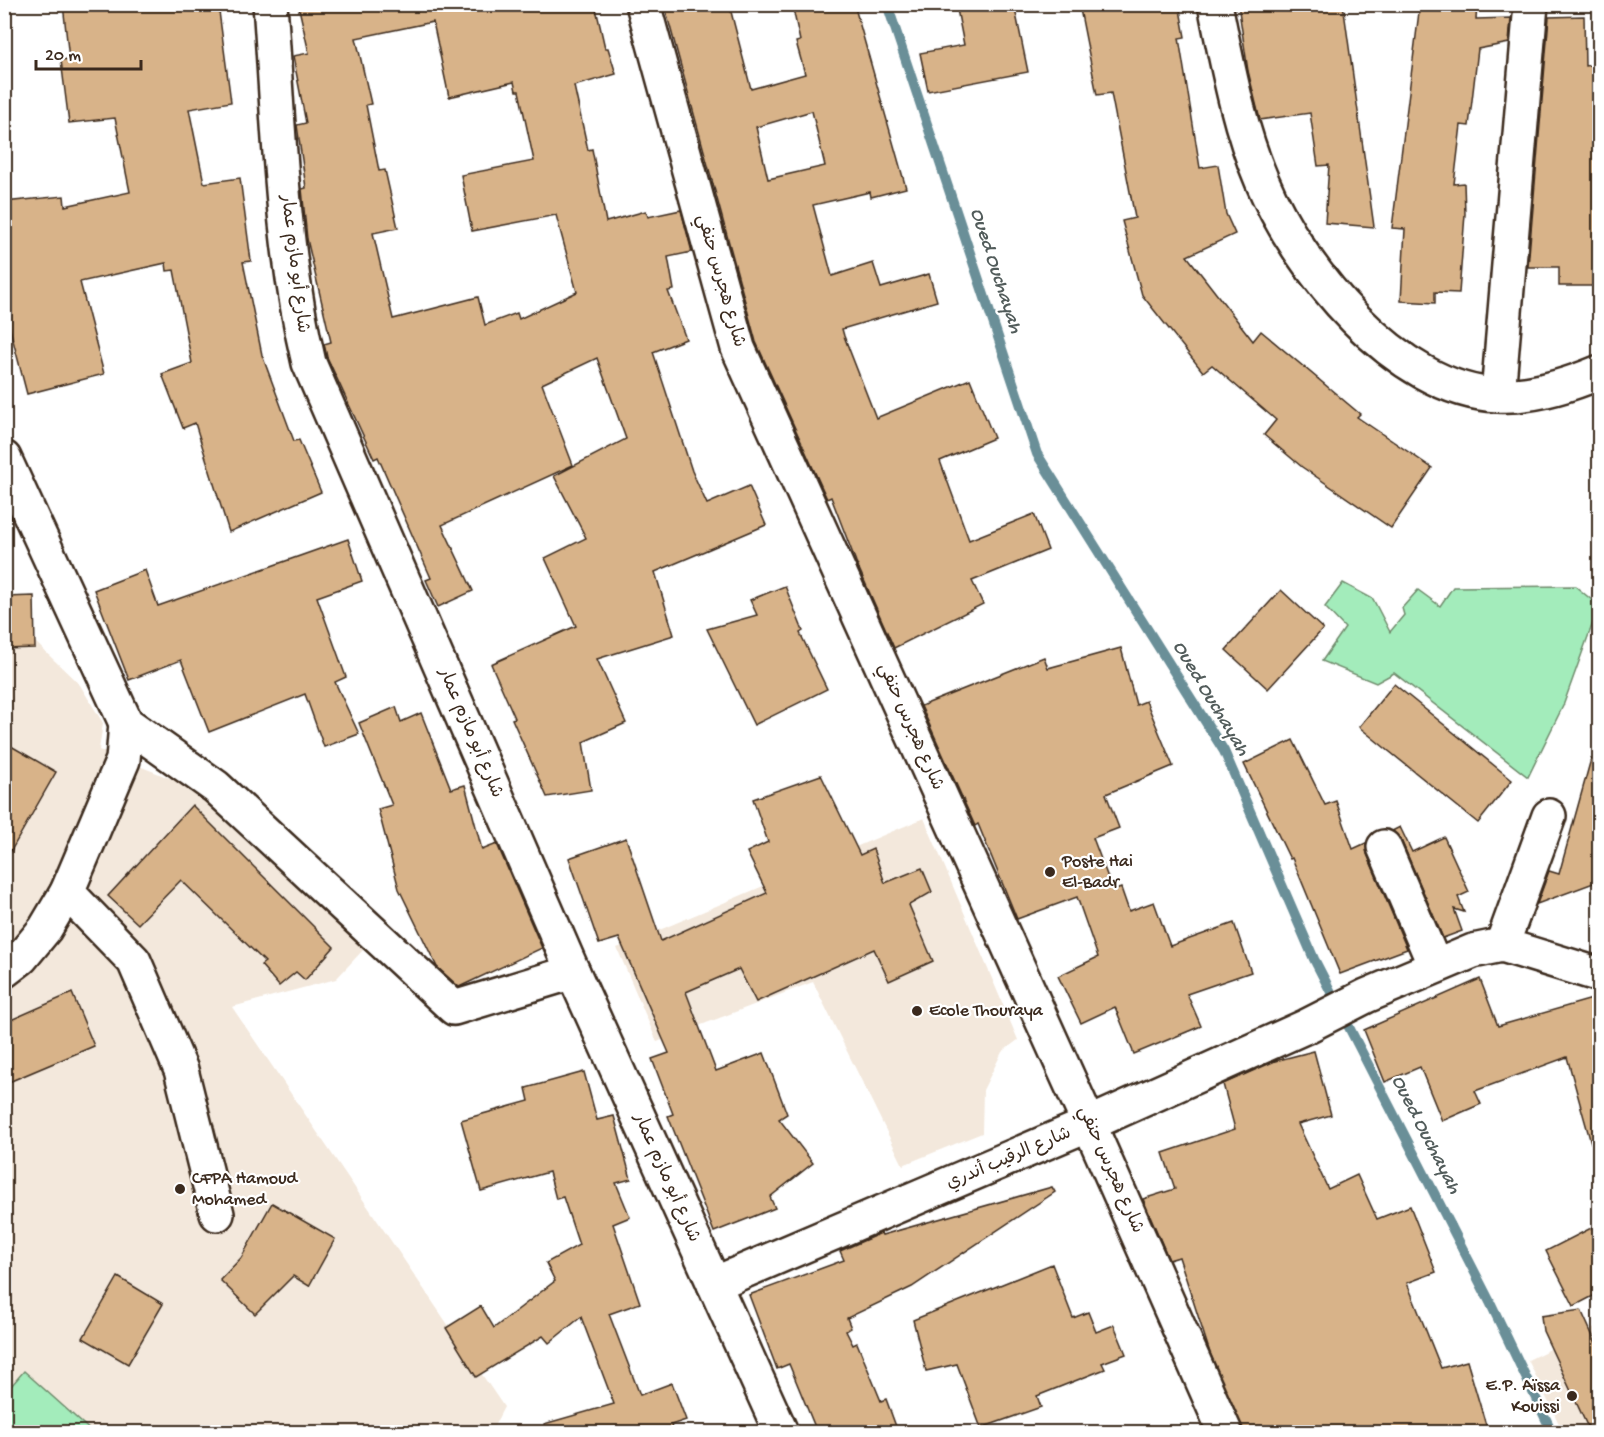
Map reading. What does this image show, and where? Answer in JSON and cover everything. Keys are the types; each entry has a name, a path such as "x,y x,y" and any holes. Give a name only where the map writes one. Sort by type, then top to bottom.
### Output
{"street":[{"name":"شارع أبو مازم عمار","path":"270,4 288,239 296,310 309,363 573,972 781,1432"},
{"name":"شارع هجرس حنفي","path":"643,4 738,348 1089,1124 1225,1432"},
{"path":"1215,4 1241,118 1262,181 1292,237 1326,284 1366,330 1399,359 1433,377 1461,387 1498,395 1551,388 1577,382 1599,372"},
{"path":"1498,395 1531,4"},
{"path":"4,458 126,723 123,760 67,892 45,929 21,958 4,971"},
{"path":"126,723 216,787 454,1008 573,972"},
{"path":"1549,816 1502,945 1599,975"},
{"path":"1384,848 1435,966"},
{"path":"67,892 134,961 181,1070 217,1214"},
{"name":"شارع الرقيب أندري","path":"714,1284 1089,1124 1435,966 1473,951 1502,945"}],"shaded area":[{"name":"CFPA Hamoud Mohamed","path":"5,613 80,685 103,723 99,750 197,789 229,817 364,949 336,979 232,1007 504,1407 491,1432 92,1432 24,1371 5,1393"},
{"name":"Ecole Thouraya","path":"924,818 1018,1040 1002,1052 983,1090 982,1133 903,1165 813,982 657,1042 617,948"},
{"name":"E.P. Aïssa Kouissi","path":"1599,1325 1599,1432 1563,1432 1528,1360"}],"green space":[{"path":"1343,583 1373,599 1390,632 1404,615 1402,608 1418,590 1440,606 1453,587 1575,586 1599,606 1563,706 1528,777 1394,673 1376,683 1322,661 1345,628 1325,607"},
{"path":"24,1371 92,1432 5,1432 5,1393"}],"building":[{"path":"63,4 218,4 231,102 189,109 204,183 240,178 251,261 243,262 262,355 294,441 299,440 321,492 229,532 195,423 183,428 162,374 192,363 174,270 167,271 166,263 80,282 104,374 27,394 4,306 4,202 64,196 65,206 130,192 115,118 69,123 61,60 69,59"},
{"path":"298,4 595,4 605,48 608,48 616,74 574,86 588,150 592,149 606,222 646,211 648,217 681,210 692,252 668,257 674,290 668,291 686,339 653,352 692,471 707,504 749,486 766,525 655,572 674,635 597,659 626,723 583,742 591,790 547,797 512,719 515,718 491,664 576,626 545,558 586,538 554,476 626,439 597,358 542,384 573,465 442,525 473,591 438,607 426,580 431,578 378,457 374,459 327,357 324,344 331,342 307,239 302,189 306,188 297,125 306,123 293,56 309,53","holes":["433,22 449,97 514,82 516,91 519,91 534,161 461,175 472,231 556,215 577,292 519,319 517,313 485,325 478,297 393,319 373,233 398,228 385,170 379,171 366,105 371,104 356,38"]},
{"path":"664,4 729,4 751,89 805,74 796,42 800,41 792,4 854,4 906,188 871,197 870,192 813,205 832,276 873,263 881,288 929,274 937,301 842,329 844,336 876,418 970,379 994,438 940,461 969,540 1034,514 1048,550 972,581 983,604 894,648 856,562 831,497 827,499 756,342","holes":["812,111 825,166 768,179 756,127"]},
{"path":"956,4 1014,4 1028,72 928,91 920,53 964,45"},
{"path":"1079,4 1179,4 1185,37 1179,38 1200,168 1218,165 1226,214 1235,234 1187,256 1253,341 1261,331 1360,414 1357,417 1432,468 1391,528 1302,467 1264,435 1276,420 1212,365 1203,372 1142,295 1122,221 1135,218 1111,93 1097,95"},
{"path":"1238,4 1343,4 1374,227 1325,223 1329,165 1318,166 1310,113 1260,120 1248,71"},
{"path":"1420,4 1477,4 1476,19 1511,18 1509,43 1478,49 1469,126 1461,125 1454,184 1464,183 1465,214 1459,293 1435,292 1435,303 1401,301 1405,229 1392,228"},
{"path":"1584,16 1585,66 1599,64 1599,286 1559,286 1559,267 1528,267 1549,17"},
{"path":"348,539 362,581 317,597 346,677 335,682 359,734 324,747 305,694 209,732 181,660 129,680 94,590 145,570 158,606"},
{"path":"785,586 803,631 800,633 827,689 754,725 707,629 757,615 750,600"},
{"path":"1281,590 1323,629 1268,689 1226,650"},
{"path":"34,596 35,648 4,649 4,597"},
{"path":"1121,648 1136,705 1146,701 1173,766 1106,794 1119,828 1093,838 1113,891 1121,888 1129,911 1154,902 1170,946 1234,923 1251,972 1187,994 1201,1026 1134,1054 1115,1007 1081,1023 1058,976 1098,957 1077,897 1017,919 978,824 975,826 921,706 1044,657 1048,668"},
{"path":"1394,684 1512,780 1478,823 1359,727"},
{"path":"396,707 401,722 421,713 451,789 465,785 482,850 497,844 542,948 459,987 437,967 399,889 378,809 392,805 359,723"},
{"path":"1293,740 1325,805 1336,801 1353,849 1366,843 1367,854 1407,949 1340,974 1292,858 1290,859 1244,764"},
{"path":"4,742 56,772 4,863"},
{"path":"1591,759 1599,761 1599,881 1537,904 1549,871 1559,874"},
{"path":"821,775 860,855 873,849 885,883 922,868 932,892 909,905 933,961 889,981 874,949 756,1002 739,969 686,992 716,1071 764,1053 787,1114 779,1119 813,1163 770,1197 775,1208 714,1232 668,1116 673,1114 652,1059 669,1053 619,938 599,944 569,858 626,838 661,941 767,893 747,852 768,842 753,799"},
{"path":"192,805 334,947 305,980 296,972 279,986 261,965 265,962 181,880 138,924 108,896"},
{"path":"1400,827 1412,852 1444,837 1469,892 1458,897 1464,912 1454,909 1462,931 1443,938 1401,840 1392,831"},
{"path":"1480,979 1498,1026 1599,997 1599,1142 1591,1143 1567,1057 1475,1091 1481,1104 1442,1121 1420,1067 1385,1082 1364,1030"},
{"path":"72,993 94,1046 4,1084 4,1023"},
{"path":"1314,1051 1331,1115 1298,1124 1328,1189 1357,1175 1377,1219 1410,1206 1436,1272 1407,1283 1441,1368 1467,1361 1488,1432 1243,1432 1210,1353 1179,1257 1169,1260 1143,1199 1175,1189 1163,1153 1235,1129 1223,1084 1275,1061"},
{"path":"584,1072 597,1120 614,1116 631,1179 616,1183 630,1217 613,1224 640,1303 609,1314 640,1395 672,1383 686,1420 671,1425 673,1432 545,1432 544,1424 614,1404 581,1317 549,1343 543,1336 476,1377 446,1328 481,1306 494,1328 555,1281 546,1263 579,1245 563,1197 556,1199 549,1172 481,1191 461,1120 529,1101 526,1088"},
{"path":"1052,1187 1055,1192 912,1287 847,1318 851,1328 846,1331 853,1345 857,1343 881,1401 886,1399 898,1432 817,1432 789,1364 777,1369 749,1295 844,1260 840,1251 881,1233 882,1235"},
{"path":"272,1203 335,1239 309,1286 293,1276 255,1314 220,1280 241,1258"},
{"path":"1599,1224 1599,1293 1574,1306 1546,1251"},
{"path":"1052,1264 1073,1318 1088,1312 1096,1332 1114,1325 1126,1354 1102,1363 1105,1369 1037,1396 1041,1407 981,1428 957,1364 926,1371 913,1320"},
{"path":"118,1277 163,1304 128,1364 83,1338"},
{"path":"1581,1310 1599,1350 1599,1432 1590,1432 1543,1331 1541,1316"}],"waterway":[{"name":"Oued Ouchayah","path":"887,4 1037,454 1224,751 1314,959 1491,1304 1552,1432"}],"place":[{"name":"Poste Hai El-Badr","path":"1050,872"},
{"name":"Ecole Thouraya","path":"917,1011"},
{"name":"CFPA Hamoud Mohamed","path":"180,1189"},
{"name":"E.P. Aïssa Kouissi","path":"1572,1396"}]}
